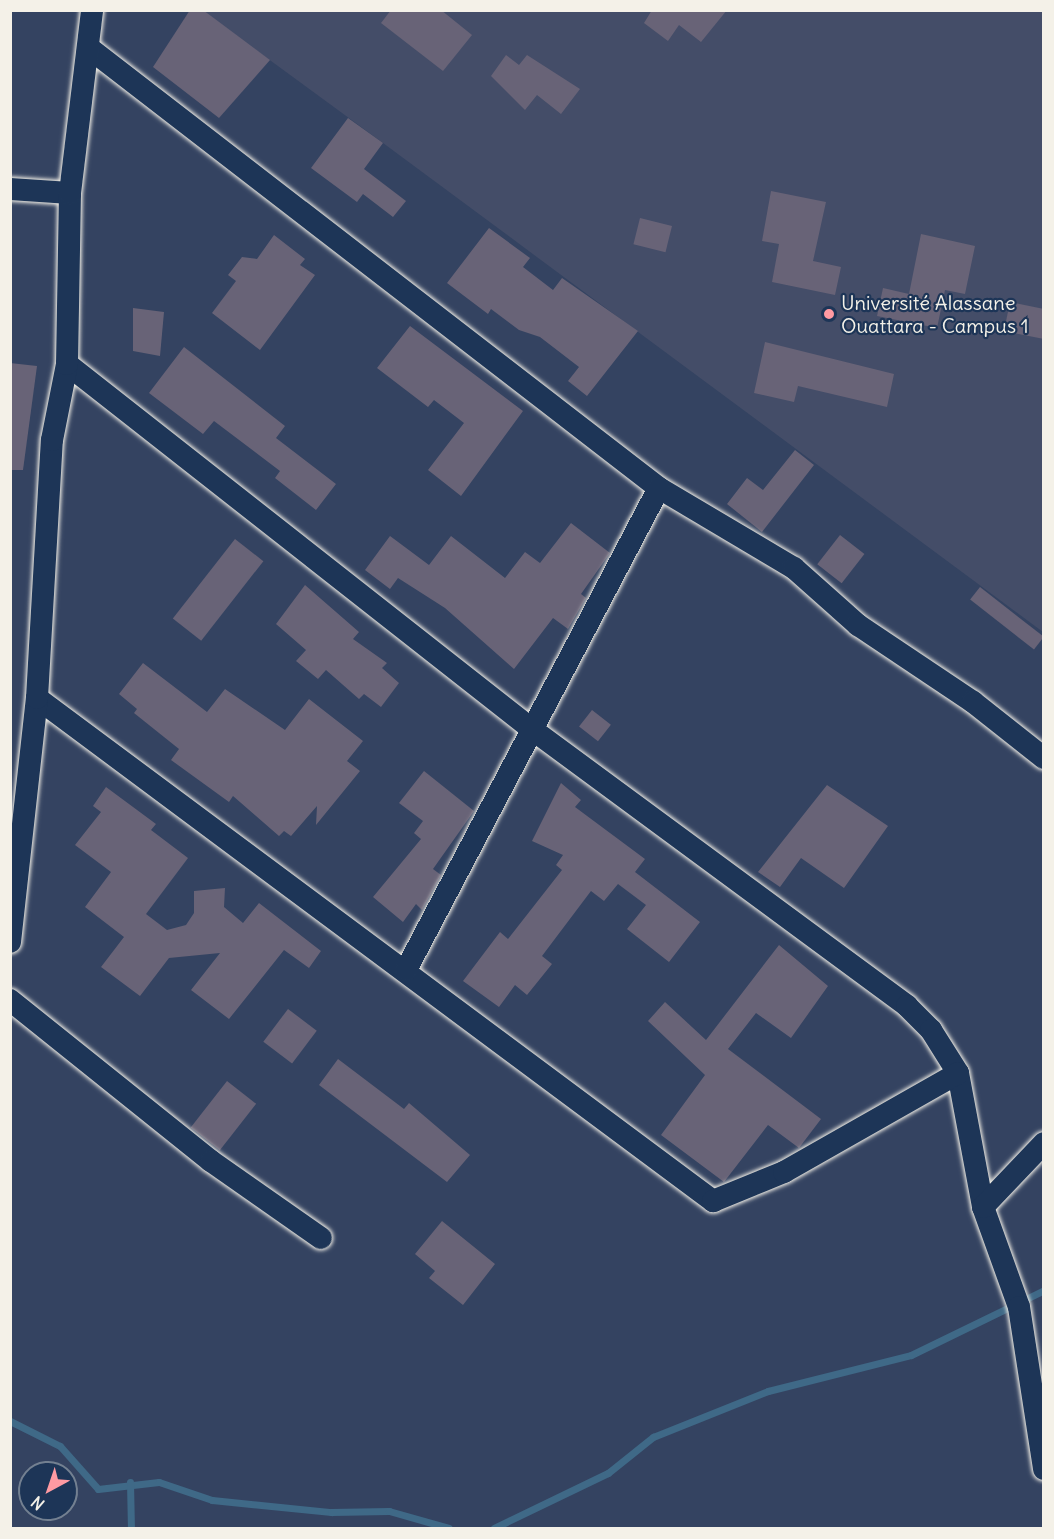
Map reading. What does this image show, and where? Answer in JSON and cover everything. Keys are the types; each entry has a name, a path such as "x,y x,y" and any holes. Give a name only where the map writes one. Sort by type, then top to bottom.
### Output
{"street":[{"path":"10,942 37,698 52,440 67,364 70,193 92,10"},
{"path":"89,48 659,488 794,568 858,625 973,702 1044,758"},
{"path":"10,189 70,193"},
{"path":"67,364 533,730 907,1006 931,1030 958,1073 983,1207 1011,1285 1037,1375 1044,1469"},
{"path":"406,970 659,488"},
{"path":"37,698 406,970 713,1201 784,1172 958,1073"},
{"path":"10,1000 211,1161 321,1238"},
{"path":"983,1207 1044,1143"}],"shaded area":[{"name":"Université Alassane Ouattara - Campus 1","path":"203,11 1043,11 1043,632 383,143"}],"building":[{"path":"190,10 203,10 270,60 219,118 153,67"},
{"path":"391,10 441,10 472,35 443,71 381,23"},
{"path":"652,10 727,10 701,42 679,25 668,41 644,23"},
{"path":"506,55 519,65 527,55 580,89 561,114 537,95 525,110 491,76"},
{"path":"348,118 383,143 364,169 406,201 393,217 363,194 357,202 311,168"},
{"path":"771,191 826,202 813,261 841,267 835,295 772,282 779,244 762,241"},
{"path":"640,218 672,226 665,252 633,244"},
{"path":"489,228 530,258 523,267 553,290 562,278 638,331 587,396 568,381 579,367 540,337 519,330 491,309 488,314 447,283"},
{"path":"921,234 975,246 965,294 945,290 937,328 877,316 883,288 909,294"},
{"path":"274,235 305,259 300,265 315,275 260,350 212,313 236,281 228,275 242,257 257,259"},
{"path":"1010,302 1044,309 1044,339 1004,331"},
{"path":"133,308 164,312 160,356 133,351"},
{"path":"410,326 523,411 461,496 428,470 464,423 434,400 428,407 377,368"},
{"path":"765,342 894,374 887,407 798,386 794,402 754,393"},
{"path":"184,347 285,426 276,438 336,484 316,510 275,478 280,471 214,421 203,434 149,393"},
{"path":"10,363 37,366 23,470 10,470"},
{"path":"795,450 814,465 762,532 727,504 747,478 763,490"},
{"path":"571,523 610,553 581,594 586,598 568,629 553,618 514,669 445,608 398,578 390,589 365,570 390,536 429,565 451,536 505,578 525,552 540,563"},
{"path":"840,535 864,554 842,583 817,564"},
{"path":"235,539 263,561 201,641 173,619"},
{"path":"305,585 359,632 353,639 387,663 382,668 399,683 381,707 364,694 359,699 326,670 318,679 296,661 306,650 276,624"},
{"path":"980,587 1044,637 1034,649 970,600"},
{"path":"143,663 207,712 225,689 285,730 309,699 363,741 347,761 360,771 316,825 317,806 291,836 284,831 279,836 233,796 229,802 171,760 179,749 134,713 137,709 119,694"},
{"path":"592,710 611,725 598,741 579,727"},
{"path":"424,771 474,811 433,869 441,875 422,910 416,904 403,922 373,897 421,839 414,833 423,821 399,803"},
{"path":"561,783 581,800 575,807 645,859 635,872 700,922 669,962 627,929 646,905 618,884 604,901 591,891 542,956 552,964 527,995 515,985 499,1007 463,981 500,932 508,939 562,870 556,865 563,855 532,841"},
{"path":"827,785 888,826 844,888 801,858 780,887 758,872"},
{"path":"106,787 156,824 151,830 188,858 146,914 167,930 186,925 194,913 194,891 225,888 224,907 243,923 259,903 321,951 309,968 284,950 229,1019 191,990 220,953 169,958 140,996 101,967 124,937 85,907 111,872 75,845 101,812 93,806"},
{"path":"779,945 828,986 791,1038 756,1013 728,1049 821,1119 799,1148 768,1125 724,1182 661,1135 705,1075 648,1021 665,1002 706,1040"},
{"path":"288,1009 317,1031 292,1063 263,1042"},
{"path":"338,1059 404,1109 409,1103 470,1155 447,1182 319,1085"},
{"path":"227,1081 256,1104 220,1150 191,1127"},
{"path":"442,1221 495,1264 463,1305 429,1278 435,1271 415,1254"}],"waterway":[{"path":"494,1528 608,1473 653,1437 768,1391 911,1355 1044,1290"},
{"path":"10,1421 60,1446 98,1489 159,1482 212,1500 331,1512 389,1511 449,1528"},
{"path":"130,1482 131,1528"}],"place":[{"name":"Université Alassane Ouattara - Campus 1","path":"829,314"}]}
